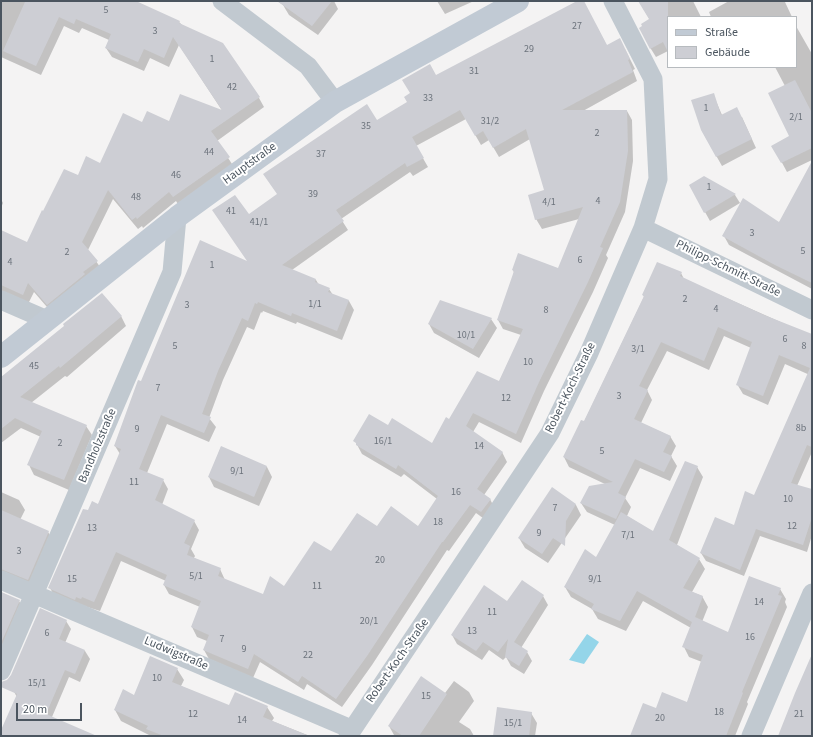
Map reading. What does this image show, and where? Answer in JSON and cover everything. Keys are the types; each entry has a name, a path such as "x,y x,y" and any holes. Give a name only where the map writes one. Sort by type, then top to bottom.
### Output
{"street":[{"path":"222,1 308,66 335,102"},
{"name":"Hauptstraße","path":"1,357 178,217 335,102 518,1"},
{"name":"Robert-Koch-Straße","path":"350,733 550,433 589,353 643,228 658,179 653,79 613,1"},
{"name":"Bandholzstraße","path":"1,671 172,272 178,217"},
{"name":"Philipp-Schmitt-Straße","path":"643,228 812,310"},
{"path":"1,300 47,320"},
{"name":"Ludwigstraße","path":"1,580 350,733"},
{"path":"751,736 812,593"}],"water":[{"path":"587,634 599,642 584,664 569,660"}],"building":[{"path":"22,1 136,1 223,43 260,97 211,131 230,157 173,197 169,192 137,219 136,217 132,220 108,190 82,242 98,261 83,272 85,274 47,305 28,283 23,295 1,285 1,230 27,242 64,169 78,175 86,156 100,163 123,113 142,122 147,111 169,121 180,94 222,110 173,37 164,58 144,49 138,62 105,48 111,34 76,19 74,24 59,17 36,66 3,51 25,2"},
{"path":"277,1 332,1 312,26"},
{"path":"577,1 584,1 607,45 620,38 630,59 628,60 633,72 562,110 627,110 628,151 620,202 600,247 603,248 588,282 539,382 516,434 473,413 466,426 503,452 477,489 491,499 481,512 470,505 442,542 367,656 336,699 302,676 298,682 254,654 248,669 203,650 209,635 191,627 201,601 163,585 167,575 116,552 94,602 82,597 81,599 76,597 75,600 48,588 83,509 88,510 92,501 98,504 121,449 114,446 138,380 141,381 200,240 247,261 212,210 235,195 249,214 277,194 263,174 367,104 377,120 407,102 404,97 410,93 402,80 430,64 436,75","holes":["460,110 475,136 483,131 493,148 526,129 544,190 528,195 535,220 583,207 558,268 518,253 512,270 514,271 497,320 523,329 499,381 477,371 449,419 446,417 432,443 392,418 388,425 369,414 353,441 356,445 396,469 398,465 438,496 418,526 391,506 377,526 357,513 331,551 314,541 284,586 270,576 263,594 218,576 221,568 187,555 190,546 184,543 195,520 155,500 164,479 139,469 161,415 204,433 211,417 202,414 218,371 242,318 248,321 255,303 257,304 258,302 291,316 292,313 337,331 349,300 328,292 330,288 315,282 316,279 282,265 344,221 336,210 405,163 407,167 424,158 412,137"]},
{"path":"638,1 668,1 667,50 663,42 650,49 639,28 642,26 641,24 649,19"},
{"path":"795,80 812,113 812,148 781,163 771,146 789,136 768,93"},
{"path":"714,93 721,115 737,107 752,139 716,157 701,130 691,100"},
{"path":"812,161 812,283 722,236 743,198 779,222"},
{"path":"704,176 736,194 704,213 689,185"},
{"path":"657,262 682,272 680,276 764,315 812,334 812,447 807,445 791,483 812,489 812,517 803,545 756,529 740,570 700,553 715,517 734,525 745,491 754,495 810,368 779,355 763,396 736,385 752,342 718,327 704,361 661,342 639,386 648,390 634,419 671,436 663,452 672,456 664,472 635,459 618,493 626,497 616,519 580,503 589,486 613,482 563,457 581,420 584,421 644,296 642,295"},
{"path":"102,293 122,316 60,368 59,366 20,397 87,425 64,480 27,465 42,431 15,418 1,429 1,377"},
{"path":"440,300 492,318 473,349 428,324"},
{"path":"221,446 267,466 254,497 208,477"},
{"path":"685,461 698,466 669,540 700,558 683,588 703,596 695,617 728,632 749,576 781,588 778,595 782,596 742,692 743,693 726,736 630,736 643,703 656,708 662,692 687,702 703,655 682,647 692,622 637,591 620,621 591,609 594,604 564,587 585,549 596,557 621,512 653,531"},
{"path":"552,487 576,504 566,521 565,546 553,538 542,554 518,538"},
{"path":"1,510 49,531 28,580 1,569"},
{"path":"522,580 544,595 514,642 528,651 519,666 505,657 508,639 498,652 483,642 476,651 451,635 484,585 507,601"},
{"path":"1,592 20,600 1,643"},
{"path":"40,608 67,620 59,639 85,650 75,674 65,670 46,714 97,736 1,736 1,730 17,694 1,687 1,682 7,680 11,675"},
{"path":"812,654 812,736 778,736 795,693"},
{"path":"150,656 178,668 172,682 229,705 235,692 268,706 263,717 309,736 164,736 146,729 148,726 114,710 123,689 134,695"},
{"path":"421,676 447,694 419,736 403,736 388,726"},
{"path":"497,707 532,712 529,736 493,736"}]}
